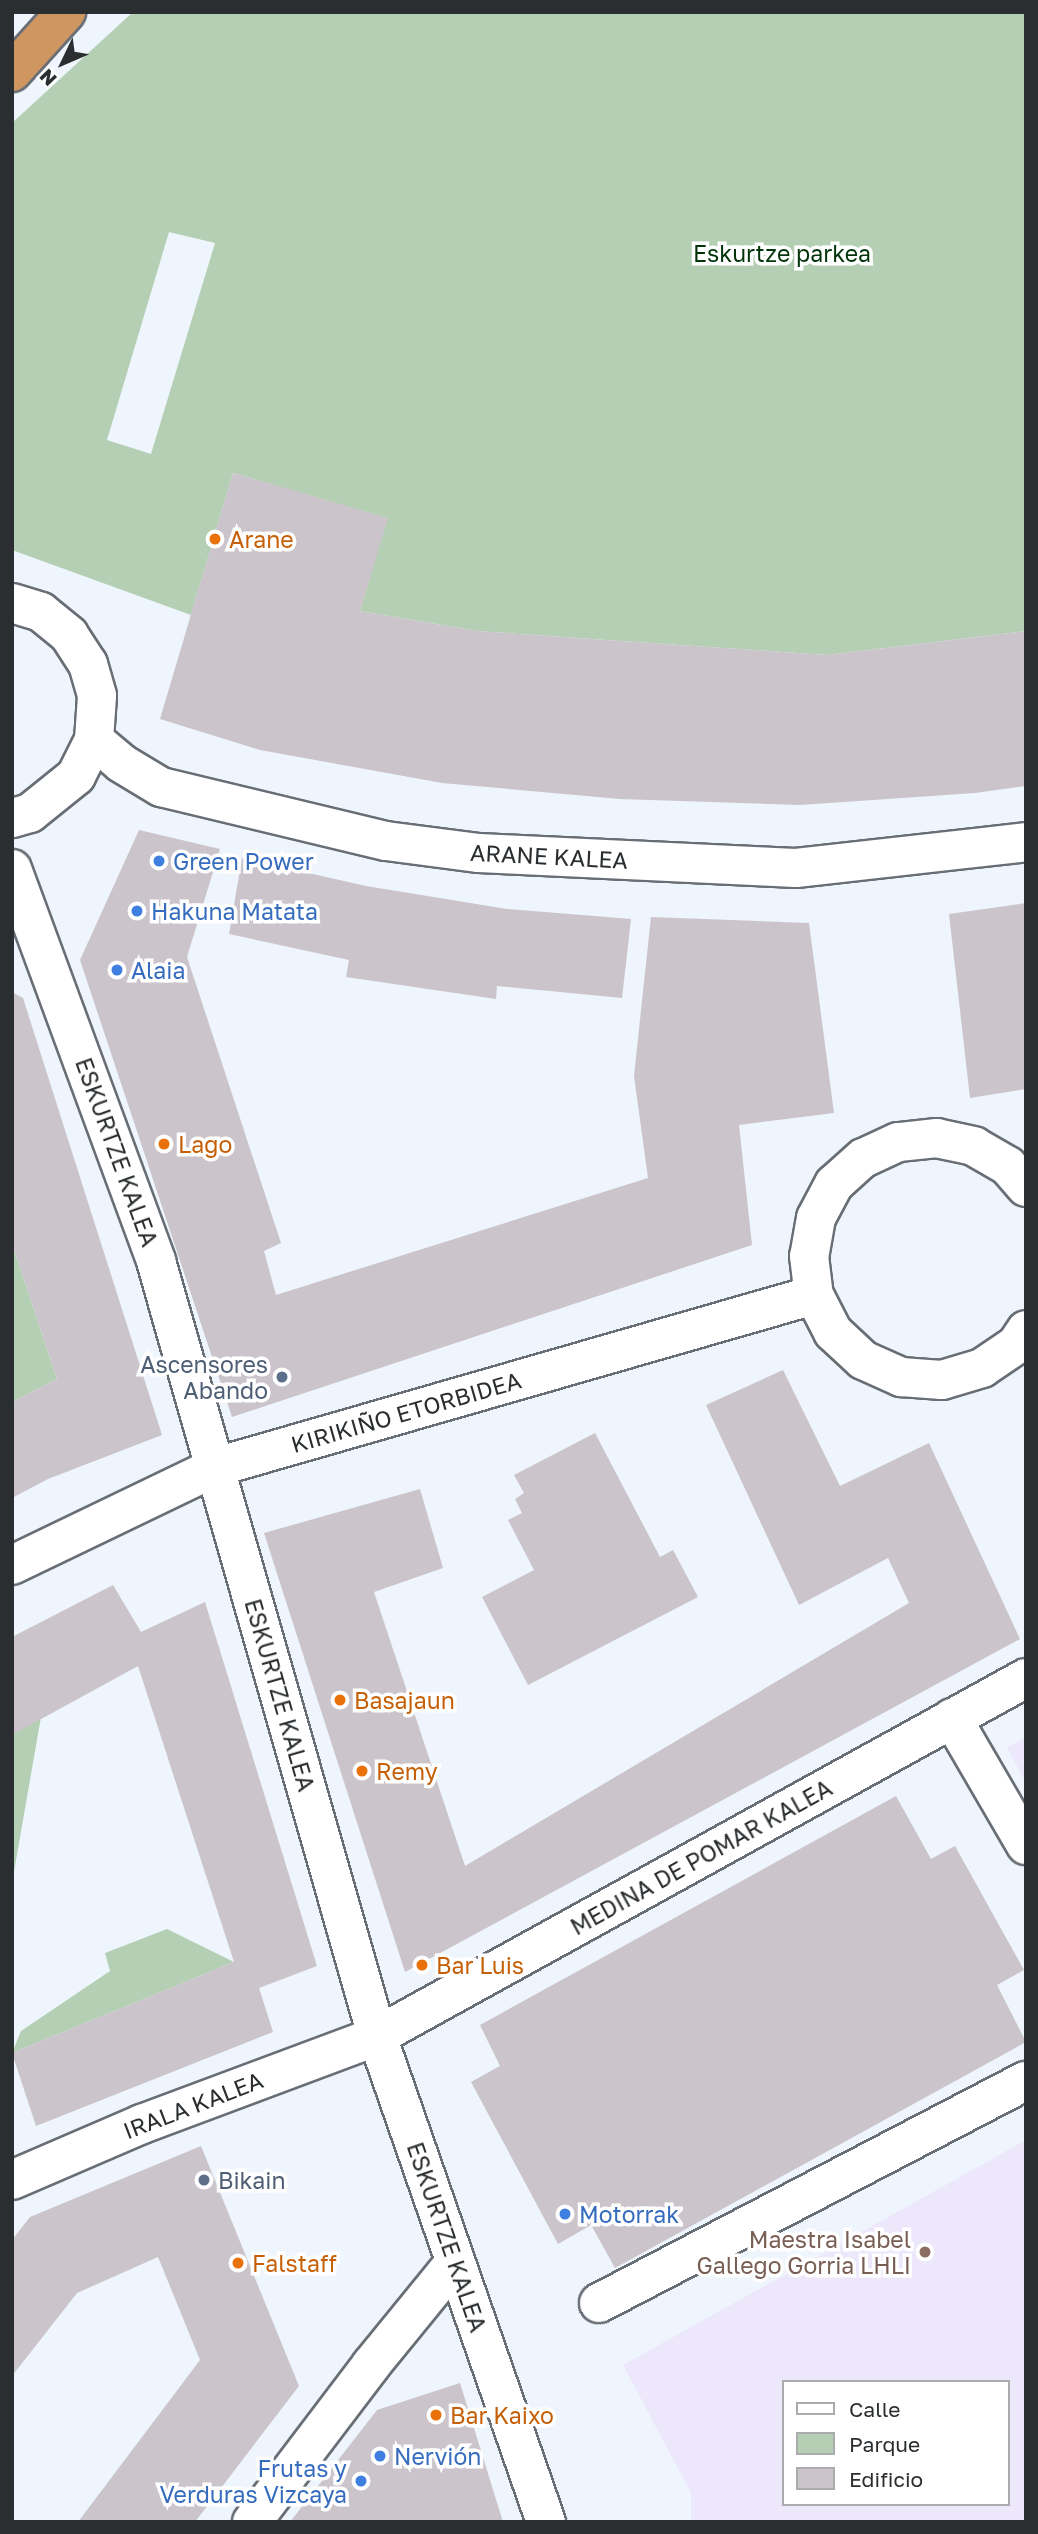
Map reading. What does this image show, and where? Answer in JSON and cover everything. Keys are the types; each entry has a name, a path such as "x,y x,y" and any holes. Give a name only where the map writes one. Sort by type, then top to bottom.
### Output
{"highway":[{"path":"12,72 66,12"}],"street":[{"path":"12,603 41,612 69,635 88,664 97,696 94,740 76,776 30,813 12,818"},
{"name":"ARANE KALEA","path":"94,740 121,763 161,787 386,841 479,853 796,868 1026,842"},
{"name":"ESKURTZE KALEA","path":"12,869 156,1261 377,2036 546,2522"},
{"path":"1026,1187 1008,1166 974,1146 937,1138 898,1142 863,1158 834,1184 816,1218 809,1256 814,1295 833,1332 863,1360 901,1377 942,1380 982,1368 1016,1345 1026,1331"},
{"name":"KIRIKIÑO ETORBIDEA","path":"12,1565 216,1467 814,1295"},
{"name":"MEDINA DE POMAR KALEA","path":"377,2036 1026,1678"},
{"path":"952,1718 1026,1845"},
{"name":"IRALA KALEA","path":"12,2180 142,2124 377,2036"},
{"path":"599,2303 1026,2081"},
{"path":"252,2522 371,2365 455,2262"}],"shaded area":[{"path":"1026,1737 1026,1783 1007,1748"},
{"name":"Maestra Isabel Gallego Gorria LHLI","path":"1026,2140 1026,2522 691,2522 691,2493 623,2365"}],"green space":[{"name":"Eskurtze parkea","path":"133,12 1026,12 1026,631 827,655 477,631 360,611 387,518 233,473 191,615 12,550 12,123","holes":["169,232 215,243 151,454 107,440"]},
{"path":"12,1243 57,1379 12,1402"},
{"path":"41,1717 12,1883 12,1735"},
{"path":"167,1929 234,1962 12,2053 21,2031 110,1971 105,1953"}],"building":[{"path":"233,473 388,518 360,611 477,631 827,655 1026,631 1026,786 975,793 800,805 620,799 442,783 260,750 160,719"},
{"path":"139,830 220,849 187,957 281,1243 264,1251 276,1295 648,1178 634,1076 651,917 809,923 834,1113 739,1125 752,1245 232,1417 80,960"},
{"path":"242,858 366,886 507,909 631,919 622,998 497,986 496,999 346,977 349,960 229,934"},
{"path":"1026,903 1026,1089 970,1098 949,914"},
{"path":"12,992 23,998 162,1435 48,1479 12,1498 12,1402 57,1379 12,1243"},
{"path":"783,1370 840,1486 929,1443 1020,1639 405,1972 264,1533 420,1489 443,1568 374,1592 465,1866 909,1603 888,1558 799,1605 706,1405"},
{"path":"595,1433 660,1557 673,1550 698,1597 528,1685 482,1597 534,1570 508,1520 522,1513 515,1499 524,1493 514,1475"},
{"path":"113,1585 141,1632 205,1602 317,1966 259,1988 273,2032 36,2126 12,2053 234,1962 138,1666 12,1735 12,1637"},
{"path":"896,1796 931,1859 955,1846 1024,1970 997,1985 1026,2042 615,2268 591,2225 558,2244 471,2082 500,2066 480,2025"},
{"path":"201,2146 299,2386 195,2522 78,2522 200,2360 158,2257 77,2293 12,2376 12,2240 30,2217"},
{"path":"460,2383 503,2522 290,2522 377,2410"}],"place":[{"name":"Arane","path":"215,539"},
{"name":"Green Power","path":"159,861"},
{"name":"Hakuna Matata","path":"137,911"},
{"name":"Alaia","path":"117,970"},
{"name":"Lago","path":"164,1144"},
{"name":"Ascensores Abando","path":"282,1377"},
{"name":"Basajaun","path":"340,1700"},
{"name":"Remy","path":"362,1771"},
{"name":"Bar Luis","path":"422,1965"},
{"name":"Bikain","path":"204,2180"},
{"name":"Motorrak","path":"565,2214"},
{"name":"Maestra Isabel Gallego Gorria LHLI","path":"925,2252"},
{"name":"Falstaff","path":"238,2263"},
{"name":"Bar Kaixo","path":"436,2415"},
{"name":"Nervión","path":"380,2456"},
{"name":"Frutas y Verduras Vizcaya","path":"361,2481"}]}
